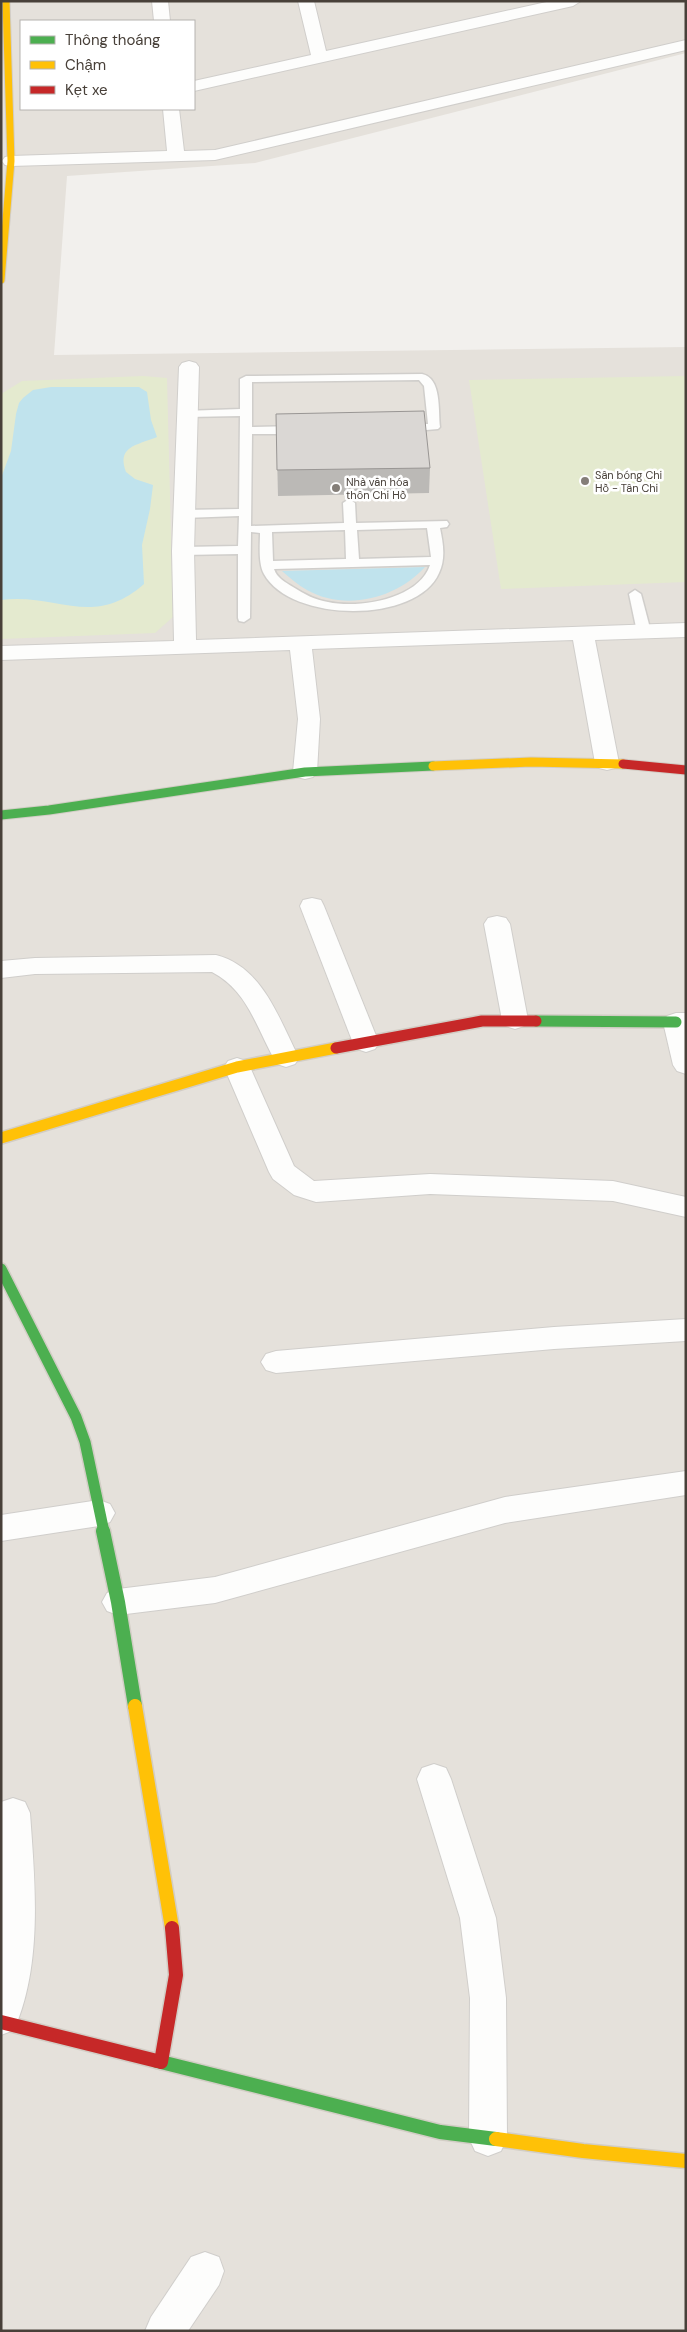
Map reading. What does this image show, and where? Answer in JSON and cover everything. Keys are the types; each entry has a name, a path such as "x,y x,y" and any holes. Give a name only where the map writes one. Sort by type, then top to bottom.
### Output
{"street":[{"path":"1,280 11,161 5,105 6,1"},
{"path":"160,1 162,20"},
{"path":"306,1 320,58"},
{"path":"195,86 572,1"},
{"path":"11,161 216,155 686,45"},
{"path":"171,110 176,156"},
{"path":"185,648 183,551 190,367"},
{"path":"1,652 185,648 686,630"},
{"path":"582,634 607,763"},
{"path":"300,644 309,719 305,772"},
{"path":"1,815 49,810 305,772 531,762 607,763 686,770"},
{"path":"312,906 366,1043"},
{"path":"497,924 516,1020"},
{"path":"1,970 35,966 216,963 228,968 239,976 252,990 286,1058"},
{"path":"1,1138 237,1067 482,1021 681,1022 686,1065"},
{"path":"237,1067 283,1172 304,1188 316,1192 430,1184 613,1191 686,1208"},
{"path":"1,1269 76,1417 85,1442 118,1602 175,1945 176,1975 161,2062"},
{"path":"276,1362 554,1338 686,1330"},
{"path":"118,1602 215,1590 505,1510 686,1483"},
{"path":"1,1528 99,1513"},
{"path":"434,1779 478,1918 488,1998 488,2138"},
{"path":"13,1812 19,1899 9,1995 1,2020 440,2132 583,2151 686,2161"},
{"path":"165,2331 205,2271"}],"lane":[{"path":"244,618 246,379 414,376 428,380 434,427 394,428"},
{"path":"188,413 246,412"},
{"path":"246,431 306,430"},
{"path":"349,503 353,563"},
{"path":"184,514 246,512"},
{"path":"245,529 438,524 437,561 431,578 420,589 382,605 356,609 332,607 306,601 276,581 269,572 266,529"},
{"path":"183,551 245,550"},
{"path":"268,565 437,561"},
{"path":"635,594 644,632"}],"shaded area":[{"path":"1,1 686,1 686,53 255,163 67,176 54,355 686,347 686,2331 1,2331"}],"green space":[{"path":"143,376 167,378 173,617 155,633 1,639 1,394 22,381"},
{"name":"Sân bóng Chi Hồ - Tân Chi","path":"686,376 686,582 501,589 469,380"}],"water":[{"path":"51,387 139,387 147,392 151,420 157,437 131,448 124,457 126,472 135,479 153,485 142,545 144,584 126,597 108,604 91,607 21,599 1,600 1,478 11,451 16,414 19,403 33,390"},
{"path":"425,567 400,587 386,594 354,601 322,597 307,590 282,571"}],"building":[{"path":"424,411 430,468 277,470 276,414"}],"traffic: fast":[{"path":"1,815 49,810 305,772 433,766"},
{"path":"536,1021 676,1022"},
{"path":"1,1269 76,1417 85,1442 118,1602 135,1706"},
{"path":"157,2061 440,2132 496,2139"}],"traffic: slow":[{"path":"1,280 11,161 6,1"},
{"path":"433,766 531,762 623,764"},
{"path":"1,1138 237,1067 336,1048"},
{"path":"135,1706 172,1928"},
{"path":"496,2139 583,2151 686,2161"}],"traffic: jam":[{"path":"623,764 686,770"},
{"path":"336,1048 482,1021 536,1021"},
{"path":"161,2062 176,1975 172,1928"},
{"path":"1,2022 157,2061"}],"place":[{"name":"Sân bóng Chi Hồ - Tân Chi","path":"585,481"},
{"name":"Nhà văn hóa thôn Chi Hồ","path":"336,488"}]}
